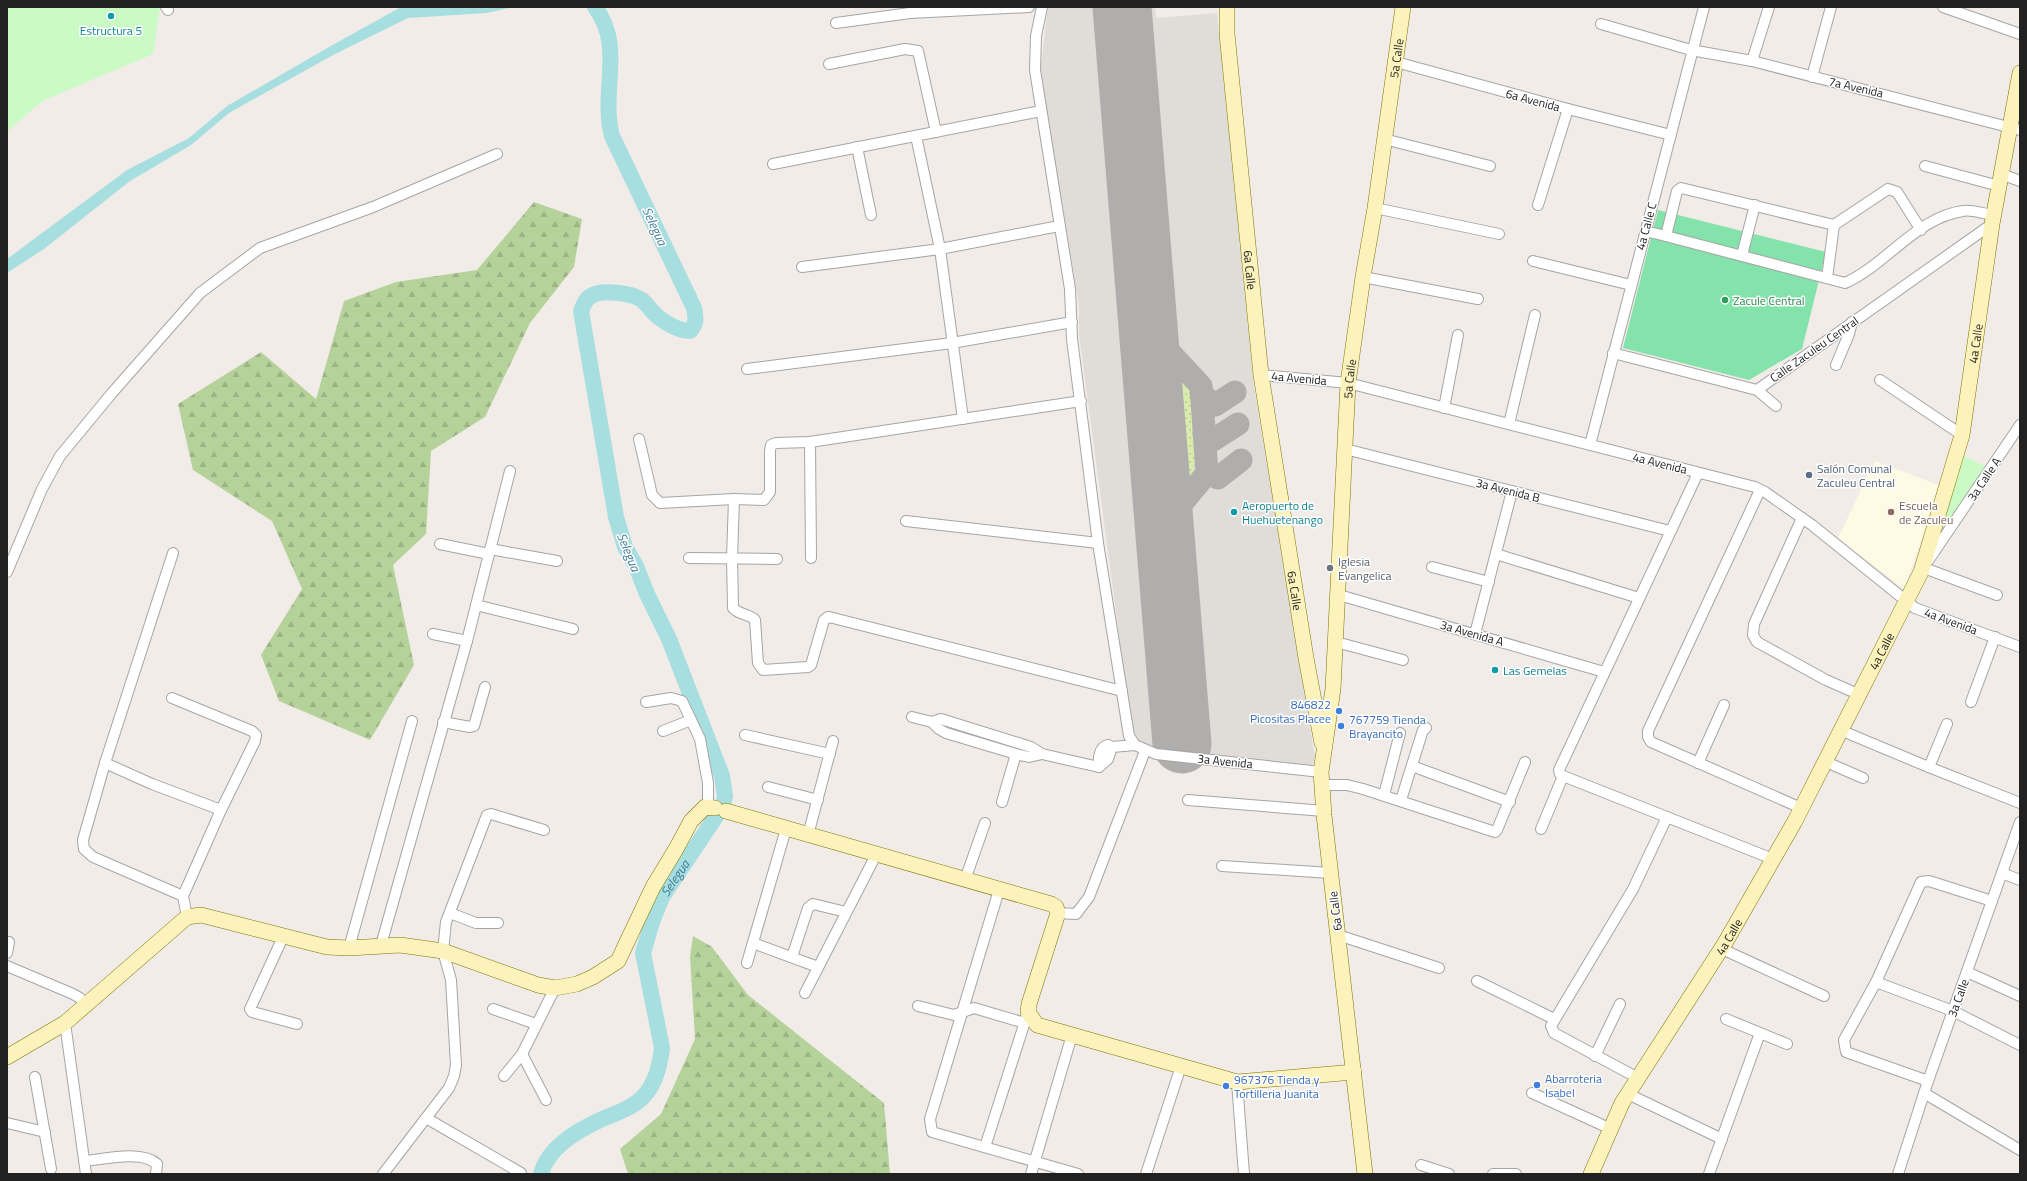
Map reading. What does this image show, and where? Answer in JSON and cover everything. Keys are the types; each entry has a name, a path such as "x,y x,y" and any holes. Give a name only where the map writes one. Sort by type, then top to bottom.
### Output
{"street":[{"path":"836,23 910,10 1029,7"},
{"path":"932,722 941,719 1031,747 1042,754 1099,767 1108,759 1112,747 1134,744 1129,736 1098,543 1072,322 1070,289 1035,70 1036,36 1042,7"},
{"name":"6a Calle","path":"1227,7 1227,34 1261,375 1311,687 1324,753 1321,779 1324,811 1365,1174"},
{"name":"5a Calle","path":"1324,753 1333,689 1339,594 1348,383 1363,277 1375,208 1403,7"},
{"name":"4a Calle C","path":"1590,445 1671,135 1691,50 1704,7"},
{"path":"1752,61 1769,7"},
{"path":"1812,77 1832,7"},
{"path":"1943,7 2020,34"},
{"name":"7a Avenida","path":"1601,24 1691,50 1752,61 2015,128"},
{"path":"829,64 905,49 918,51 936,132"},
{"name":"6a Avenida","path":"1396,62 1568,109 1671,135"},
{"name":"4a Calle","path":"1591,1174 1628,1094 1722,948 1774,859 1826,762 1840,730 1905,600 1922,570 1962,435 1992,219 2000,180 2015,128 2020,73"},
{"path":"1538,205 1568,109"},
{"path":"772,164 1041,111"},
{"path":"916,136 940,249 963,419"},
{"path":"1384,139 1490,166"},
{"path":"857,147 871,215"},
{"path":"7,572 42,489 60,456 112,393 200,293 260,248 373,207 497,154"},
{"path":"1925,166 2000,180 2020,181"},
{"path":"1666,236 1678,188 1755,205 1834,225"},
{"path":"1827,278 1834,225 1881,192 1888,189 1896,192 1921,230"},
{"path":"1742,255 1755,205"},
{"path":"1375,208 1499,234"},
{"path":"1645,231 1845,283 1856,278 1942,215 1965,210 1992,219"},
{"name":"Calle Zaculeu Central","path":"1756,390 1852,322 1992,219"},
{"path":"802,267 940,249 1059,226"},
{"path":"1533,260 1631,285"},
{"path":"1363,277 1478,299"},
{"path":"1509,424 1535,315"},
{"path":"747,369 952,343 1072,322"},
{"path":"1836,365 1849,334 1852,322"},
{"path":"1444,408 1458,334"},
{"path":"1614,353 1756,390 1776,406"},
{"name":"4a Avenida","path":"1261,375 1348,383 1760,490 1802,518 1915,608 2020,646"},
{"path":"1880,380 1962,435"},
{"path":"639,440 652,495 660,503 734,499 764,500 768,497 770,492 772,445 776,443 810,442 1081,401"},
{"name":"3a Calle A","path":"1922,570 2017,436 2020,425"},
{"path":"810,442 811,558"},
{"name":"3a Avenida B","path":"1345,449 1670,530"},
{"path":"381,945 467,641 510,471"},
{"path":"1698,473 1559,770 1560,774 1563,776 1774,859"},
{"path":"1760,490 1648,731 1648,737 1651,742 1801,808"},
{"path":"1475,634 1512,491"},
{"path":"734,499 732,558 733,608 736,612 753,617 756,620 758,663 763,670 804,669 811,665 824,620 828,617 1122,691"},
{"path":"1802,518 1754,624 1754,635 1756,642 1826,680 1858,694"},
{"path":"906,521 1098,543"},
{"path":"440,544 557,561"},
{"path":"173,553 105,763 82,840 84,849 93,857 183,896"},
{"path":"1496,554 1639,598"},
{"path":"689,558 777,559"},
{"path":"1432,567 1488,582"},
{"path":"1922,570 1997,595"},
{"name":"3a Avenida A","path":"1339,594 1604,672"},
{"path":"476,605 573,628"},
{"path":"433,634 467,641"},
{"path":"1971,702 1995,637"},
{"path":"1336,642 1403,660"},
{"path":"444,722 470,728 474,726 485,687"},
{"path":"172,698 252,731 256,735 255,741 221,810 183,896 186,917"},
{"path":"646,702 671,698 677,698 682,701 700,739 708,783 716,809"},
{"path":"1698,763 1724,705"},
{"path":"912,717 932,722 946,733 1016,754 1029,757 1042,754"},
{"path":"663,732 691,720"},
{"path":"349,948 412,721"},
{"path":"1929,767 1947,724"},
{"path":"1401,800 1423,730 1426,728"},
{"path":"1840,730 1929,767 2020,802"},
{"path":"1384,795 1400,733"},
{"path":"745,735 830,754"},
{"path":"808,835 833,741"},
{"name":"3a Avenida","path":"1134,744 1145,751 1156,754 1321,779 1351,786 1401,800 1495,832 1510,802"},
{"path":"1058,913 1076,914 1089,897 1145,751"},
{"path":"1002,802 1016,754"},
{"path":"1412,766 1510,802 1525,762"},
{"path":"1826,762 1863,778"},
{"path":"105,763 152,784 221,810"},
{"path":"1541,829 1563,776"},
{"path":"768,787 818,800"},
{"path":"1188,800 1324,811"},
{"path":"7,1057 65,1024 186,917 201,915 327,947 349,948 400,945 443,951 538,985 555,988 577,984 593,977 618,961 653,887 676,849 691,820 699,811 716,809 1051,904 1056,907 1058,913 985,1147"},
{"path":"383,1174 449,1088 454,1076 456,1065 451,980 443,951 446,922 487,815 491,814 544,830"},
{"path":"1638,1078 1554,1033 1551,1026 1626,901 1667,817"},
{"path":"964,880 985,823"},
{"name":"3a Calle","path":"1898,1174 1928,1081 2019,828"},
{"path":"747,963 786,829"},
{"path":"805,993 876,855"},
{"path":"1222,866 1331,873"},
{"path":"2002,873 2020,880"},
{"path":"1928,1081 1846,1052 1844,1040 1876,982 1921,882 1929,881 1992,901"},
{"path":"999,890 930,1119 930,1126 932,1132 1078,1174"},
{"path":"792,957 808,908 813,904 846,912"},
{"path":"450,913 476,923 498,923"},
{"path":"1338,935 1439,968"},
{"path":"283,937 250,1009 252,1012 297,1024"},
{"path":"7,953 9,942"},
{"path":"753,943 818,967"},
{"path":"1722,948 1824,996"},
{"path":"7,966 73,994 80,998 86,1006"},
{"path":"1967,972 2020,996"},
{"path":"1477,981 1554,1019"},
{"path":"1876,982 1953,1011 2020,1045"},
{"path":"504,1076 522,1054 555,988"},
{"path":"1595,1056 1620,1004"},
{"path":"918,1006 954,1015 974,1008 1026,1017 1037,1025 1237,1082 1354,1072"},
{"path":"493,1009 536,1024"},
{"path":"1726,1019 1786,1044"},
{"path":"65,1024 86,1174"},
{"path":"1709,1174 1760,1033"},
{"path":"1031,1174 1072,1035"},
{"path":"522,1054 546,1100"},
{"path":"1146,1174 1181,1066"},
{"path":"35,1078 51,1169"},
{"path":"1237,1082 1244,1174"},
{"path":"1532,1093 1611,1129"},
{"path":"1924,1093 2020,1150"},
{"path":"1628,1094 1722,1139"},
{"path":"426,1118 520,1173"},
{"path":"7,1123 45,1132"},
{"path":"84,1161 137,1156 148,1158 157,1164 156,1174"},
{"path":"1421,1165 1449,1174"},
{"path":"1493,1174 1516,1174"}],"shaded area":[{"name":"Aeropuerto de Huehuetenango","path":"1048,7 1155,7 1156,18 1217,13 1253,379 1315,758 1311,768 1145,748 1133,740 1079,334 1079,305 1040,74"},
{"name":"Escuela de Zaculeu","path":"1875,461 1941,486 1904,589 1838,538"}],"green space":[{"path":"7,7 160,7 153,54 42,101 7,132"},
{"path":"534,202 582,219 574,267 530,323 485,417 431,451 426,534 393,565 414,665 370,740 279,701 261,655 302,589 272,521 193,470 178,404 261,352 316,399 344,301 396,282 477,270"},
{"name":"Zacule Central","path":"1658,210 1826,252 1802,349 1749,380 1623,348"},
{"path":"1168,365 1182,374 1191,386 1196,436 1193,473 1188,484 1174,493 1171,491 1163,367"},
{"path":"1960,454 1993,470 1940,542"},
{"path":"693,936 712,947 748,995 884,1103 890,1174 628,1174 620,1149 661,1114 695,1039 690,957"}],"water":[{"path":"401,7 513,7 487,13 408,18 335,54 229,113 191,145 130,181 44,249 7,273 7,259 127,170 189,138 227,106"}],"waterway":[{"name":"Selegua","path":"541,1174 550,1156 564,1142 589,1125 622,1111 639,1101 652,1085 659,1067 662,1048 643,953 652,922 662,897 723,806 725,796 722,776 669,639 647,594 636,566 625,547 616,517 581,311 589,297 596,294 609,292 631,295 642,300 660,319 686,331 690,331 695,320 694,308 612,136 608,102 610,70 609,38 604,22 595,7"}],"taxiway":[{"path":"1148,329 1201,386 1207,473 1164,525"},
{"path":"1201,394 1215,405 1235,392"},
{"path":"1204,434 1213,440 1238,424"},
{"path":"1207,473 1218,478 1241,460"}],"runway":[{"path":"1122,7 1182,744"}],"place":[{"name":"Estructura 5","path":"111,16"},
{"name":"Zacule Central","path":"1725,300"},
{"name":"Salón Comunal Zaculeu Central","path":"1809,475"},
{"name":"Aeropuerto de Huehuetenango","path":"1234,512"},
{"name":"Escuela de Zaculeu","path":"1891,512"},
{"name":"Iglesia Evangelica","path":"1330,568"},
{"name":"Las Gemelas","path":"1495,670"},
{"name":"846822 Picositas Placee","path":"1339,711"},
{"name":"767759 Tienda Brayancito","path":"1341,726"},
{"name":"Abarroteria Isabel","path":"1537,1085"},
{"name":"967376 Tienda y Tortilleria Juanita","path":"1226,1086"}]}
